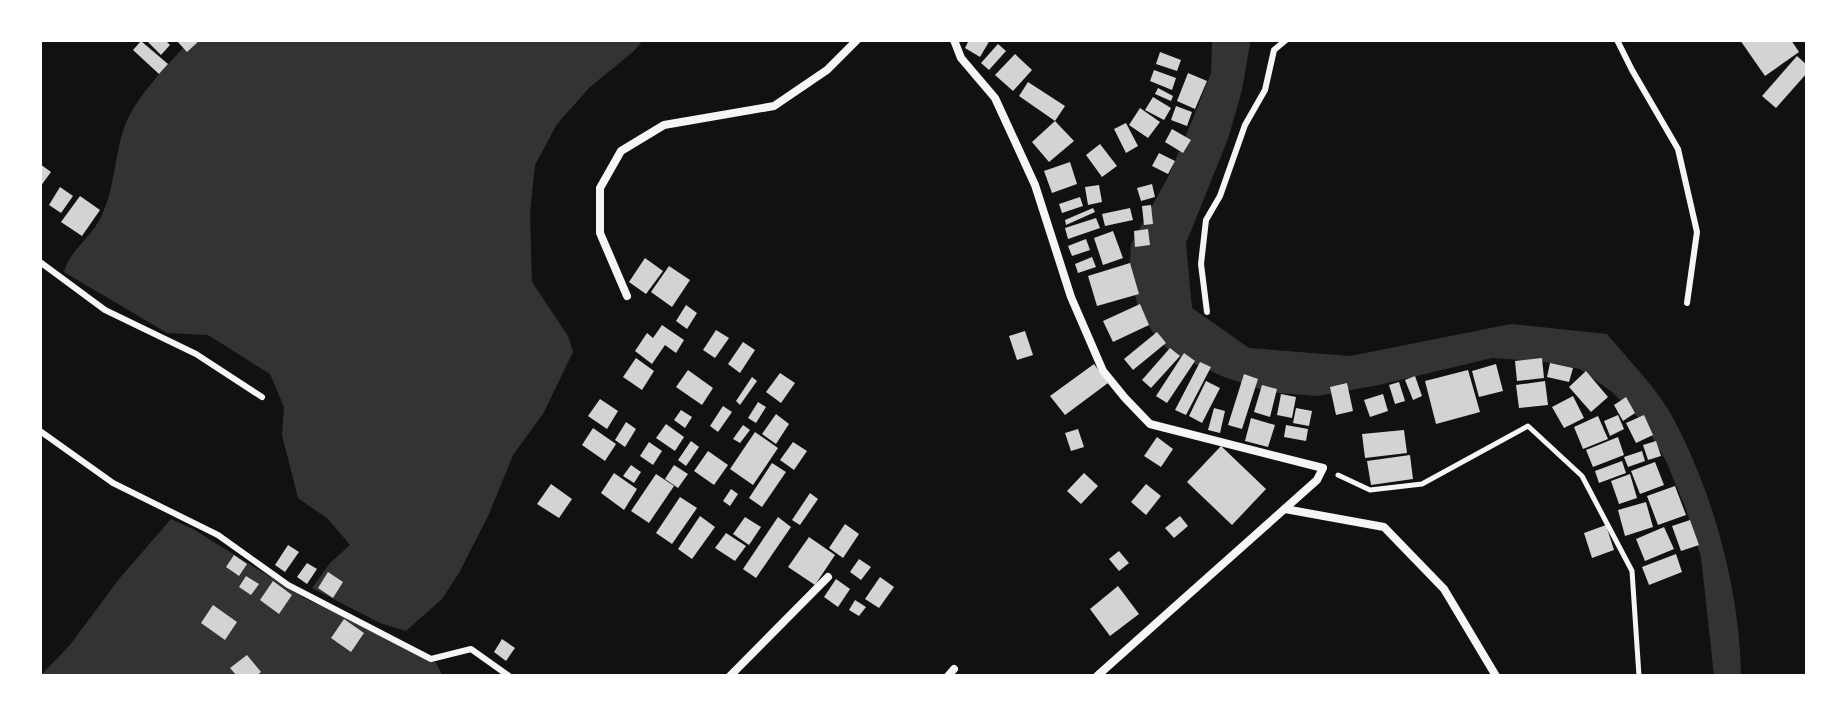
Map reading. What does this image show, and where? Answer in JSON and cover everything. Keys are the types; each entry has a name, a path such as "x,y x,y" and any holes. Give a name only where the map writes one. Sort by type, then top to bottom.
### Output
{"street":[{"path":"627,296 600,233 600,188 621,151 664,125 774,106 827,70 857,40"},
{"path":"954,40 961,58 995,98 1035,185 1071,297 1103,371 1125,398 1150,424 1323,468 1317,480 1097,676"},
{"path":"1285,509 1384,527 1444,589 1496,676"},
{"path":"730,676 828,577"}],"lane":[{"path":"1207,312 1201,264 1206,220 1220,196 1245,125 1265,90 1274,50 1286,40"},
{"path":"1617,40 1678,149 1697,232 1687,303"},
{"path":"40,262 105,310 196,354 262,397"},
{"path":"40,431 113,483 218,535 288,585 431,659 471,649 509,676"}],"path":[{"path":"1323,468 1370,490 1422,484 1528,426 1582,476 1632,571 1639,676"}],"shaded area":[{"path":"190,40 643,40 590,87 557,124 535,165 530,213 532,282 568,336 573,352 543,414 513,455 489,514 459,573 442,599 406,631 380,623 312,588 330,563 350,545 328,519 298,498 282,435 284,407 270,374 208,335 167,333 64,272 106,206 129,116 153,82"},
{"path":"1212,40 1249,40 1250,44 1242,90 1228,139 1186,243 1192,308 1249,348 1350,356 1511,324 1607,334 1666,406 1700,477 1730,576 1741,676 1714,676 1701,557 1666,461 1644,423 1612,392 1580,369 1540,361 1492,358 1379,385 1317,396 1268,392 1224,377 1173,354 1157,339 1139,310 1129,273 1131,244 1168,177 1190,126 1211,73"},
{"path":"171,519 193,529 304,598 371,628 436,663 443,676 40,676 70,645 119,579"}],"building":[{"path":"146,40 165,40 170,45 161,55"},
{"path":"176,40 200,40 187,52"},
{"path":"969,40 990,40 980,57 965,48"},
{"path":"1740,40 1791,40 1799,52 1765,76"},
{"path":"141,41 168,64 159,74 133,50"},
{"path":"998,44 1006,51 989,70 981,63"},
{"path":"1160,52 1181,60 1177,71 1156,64"},
{"path":"1015,54 1032,70 1013,91 995,75"},
{"path":"1797,56 1807,65 1807,73 1776,108 1762,96"},
{"path":"1154,70 1176,78 1172,90 1150,81"},
{"path":"1188,73 1207,81 1195,109 1177,101"},
{"path":"1028,82 1065,106 1055,121 1019,96"},
{"path":"1158,88 1173,96 1171,101 1155,94"},
{"path":"1153,97 1171,108 1164,120 1145,110"},
{"path":"1176,106 1192,112 1187,126 1171,120"},
{"path":"1140,108 1160,122 1148,138 1129,125"},
{"path":"1055,121 1074,141 1049,162 1032,142"},
{"path":"1126,123 1138,146 1126,153 1114,129"},
{"path":"1172,129 1191,140 1183,153 1165,142"},
{"path":"1100,144 1117,166 1102,177 1086,155"},
{"path":"1159,153 1175,161 1168,174 1152,166"},
{"path":"1070,162 1077,184 1052,193 1044,171"},
{"path":"40,164 51,172 40,187"},
{"path":"1152,184 1155,197 1141,201 1137,188"},
{"path":"1099,185 1102,202 1088,205 1085,187"},
{"path":"60,187 73,196 61,213 49,205"},
{"path":"80,196 100,210 82,236 61,222"},
{"path":"1080,197 1083,206 1062,213 1059,204"},
{"path":"1151,205 1153,224 1144,225 1142,206"},
{"path":"1093,208 1095,212 1066,225 1065,220"},
{"path":"1130,208 1133,220 1105,226 1102,214"},
{"path":"1096,218 1100,228 1068,239 1065,228"},
{"path":"1148,229 1150,245 1135,247 1134,231"},
{"path":"1113,231 1123,258 1103,265 1094,238"},
{"path":"1086,239 1090,250 1072,256 1068,246"},
{"path":"1092,257 1096,267 1078,273 1075,264"},
{"path":"645,258 663,271 646,294 629,282"},
{"path":"1130,263 1139,294 1097,306 1088,276"},
{"path":"669,266 690,280 672,307 651,292"},
{"path":"1140,304 1149,325 1113,342 1103,321"},
{"path":"686,305 697,313 687,329 676,321"},
{"path":"662,325 684,340 676,353 665,345 652,364 635,351 647,333 653,338"},
{"path":"716,330 729,338 715,358 703,350"},
{"path":"1025,331 1033,355 1017,360 1009,336"},
{"path":"1157,332 1166,343 1133,370 1124,359"},
{"path":"743,342 755,350 740,373 728,364"},
{"path":"1170,348 1180,356 1151,388 1142,380"},
{"path":"1184,353 1195,361 1167,403 1156,396"},
{"path":"636,358 654,371 642,390 623,377"},
{"path":"1542,358 1544,378 1517,381 1515,361"},
{"path":"1200,362 1211,367 1186,415 1175,410"},
{"path":"1550,363 1573,368 1569,382 1547,377"},
{"path":"1094,364 1108,383 1065,415 1050,396"},
{"path":"1496,364 1503,391 1479,397 1472,371"},
{"path":"688,370 713,388 702,405 676,387"},
{"path":"1468,370 1480,412 1436,424 1425,381"},
{"path":"1586,371 1608,397 1591,412 1569,387"},
{"path":"780,373 795,383 781,403 766,392"},
{"path":"1244,374 1258,379 1242,429 1228,425"},
{"path":"1415,376 1422,396 1413,400 1405,380"},
{"path":"752,377 757,381 740,405 736,401"},
{"path":"1206,381 1220,388 1202,423 1189,416"},
{"path":"1545,381 1548,405 1519,408 1516,385"},
{"path":"1399,382 1405,401 1395,404 1389,385"},
{"path":"1347,383 1353,411 1336,415 1330,387"},
{"path":"1262,385 1277,389 1270,417 1254,412"},
{"path":"1281,394 1296,397 1292,418 1277,415"},
{"path":"1383,394 1388,411 1370,417 1364,400"},
{"path":"1573,396 1584,418 1564,428 1552,407"},
{"path":"1626,397 1635,413 1623,421 1614,405"},
{"path":"600,399 618,411 607,429 588,416"},
{"path":"758,402 766,407 756,423 748,418"},
{"path":"723,406 732,412 718,432 710,426"},
{"path":"1214,408 1225,411 1220,433 1208,430"},
{"path":"1296,408 1312,411 1309,426 1293,423"},
{"path":"681,410 692,417 685,428 674,420"},
{"path":"776,414 789,424 776,444 762,434"},
{"path":"1618,415 1624,429 1610,436 1604,421"},
{"path":"1644,415 1653,435 1636,443 1626,423"},
{"path":"1598,416 1608,439 1583,449 1574,427"},
{"path":"1251,418 1275,425 1268,447 1245,441"},
{"path":"626,422 636,429 625,447 615,440"},
{"path":"666,424 684,437 675,451 656,438"},
{"path":"743,425 750,430 740,443 733,439"},
{"path":"1286,425 1308,429 1306,441 1284,437"},
{"path":"593,428 616,444 605,461 582,445"},
{"path":"1078,429 1084,447 1071,451 1065,433"},
{"path":"1404,430 1407,453 1365,458 1362,434"},
{"path":"755,432 778,448 753,485 730,469"},
{"path":"1157,437 1173,449 1161,467 1144,456"},
{"path":"1618,437 1624,455 1593,467 1586,450"},
{"path":"691,441 699,447 686,466 678,460"},
{"path":"1656,441 1661,456 1648,460 1643,445"},
{"path":"649,442 662,451 653,465 640,456"},
{"path":"793,442 807,451 794,470 780,460"},
{"path":"1221,446 1266,489 1232,525 1187,482"},
{"path":"708,451 728,465 714,485 694,471"},
{"path":"1642,451 1645,461 1628,467 1624,457"},
{"path":"1410,455 1413,479 1371,485 1367,461"},
{"path":"1622,461 1626,473 1599,483 1595,471"},
{"path":"1655,462 1664,485 1640,494 1631,471"},
{"path":"772,463 786,472 762,507 749,498"},
{"path":"631,465 641,472 634,483 623,476"},
{"path":"674,465 688,474 678,488 665,479"},
{"path":"614,473 637,489 624,510 601,493"},
{"path":"1084,473 1098,486 1081,504 1067,491"},
{"path":"656,474 674,486 649,523 631,511"},
{"path":"1630,474 1637,498 1619,504 1611,481"},
{"path":"551,484 572,499 559,518 537,504"},
{"path":"1146,484 1161,496 1146,515 1131,502"},
{"path":"1675,486 1686,515 1658,525 1647,496"},
{"path":"731,489 738,494 730,506 723,501"},
{"path":"810,493 818,499 800,525 792,520"},
{"path":"680,497 697,508 672,544 656,533"},
{"path":"1646,502 1653,527 1625,536 1618,510"},
{"path":"700,516 715,527 692,559 678,549"},
{"path":"1180,516 1188,526 1174,538 1165,528"},
{"path":"745,517 761,527 749,545 733,534"},
{"path":"778,517 791,527 756,578 743,569"},
{"path":"1690,520 1699,545 1681,551 1672,526"},
{"path":"845,524 859,534 843,558 829,548"},
{"path":"1606,525 1614,550 1592,558 1584,533"},
{"path":"1664,527 1674,549 1645,561 1636,539"},
{"path":"726,533 746,546 735,561 715,548"},
{"path":"809,537 835,555 815,585 788,567"},
{"path":"288,545 299,552 285,572 275,565"},
{"path":"1119,551 1129,563 1119,571 1109,559"},
{"path":"1676,554 1682,572 1649,585 1642,567"},
{"path":"234,555 247,564 239,576 226,567"},
{"path":"859,559 871,567 861,580 850,572"},
{"path":"307,563 317,569 307,584 297,577"},
{"path":"328,572 343,582 333,598 318,588"},
{"path":"246,576 259,584 251,595 239,587"},
{"path":"880,577 894,587 879,608 865,599"},
{"path":"836,579 850,589 838,607 824,597"},
{"path":"273,581 292,595 279,614 260,600"},
{"path":"1118,586 1139,614 1110,636 1090,609"},
{"path":"855,600 866,607 859,616 849,610"},
{"path":"213,605 237,622 225,640 201,623"},
{"path":"344,619 364,633 351,652 331,638"},
{"path":"502,639 515,648 506,661 494,652"},
{"path":"247,655 261,672 256,676 237,676 230,668"}]}
